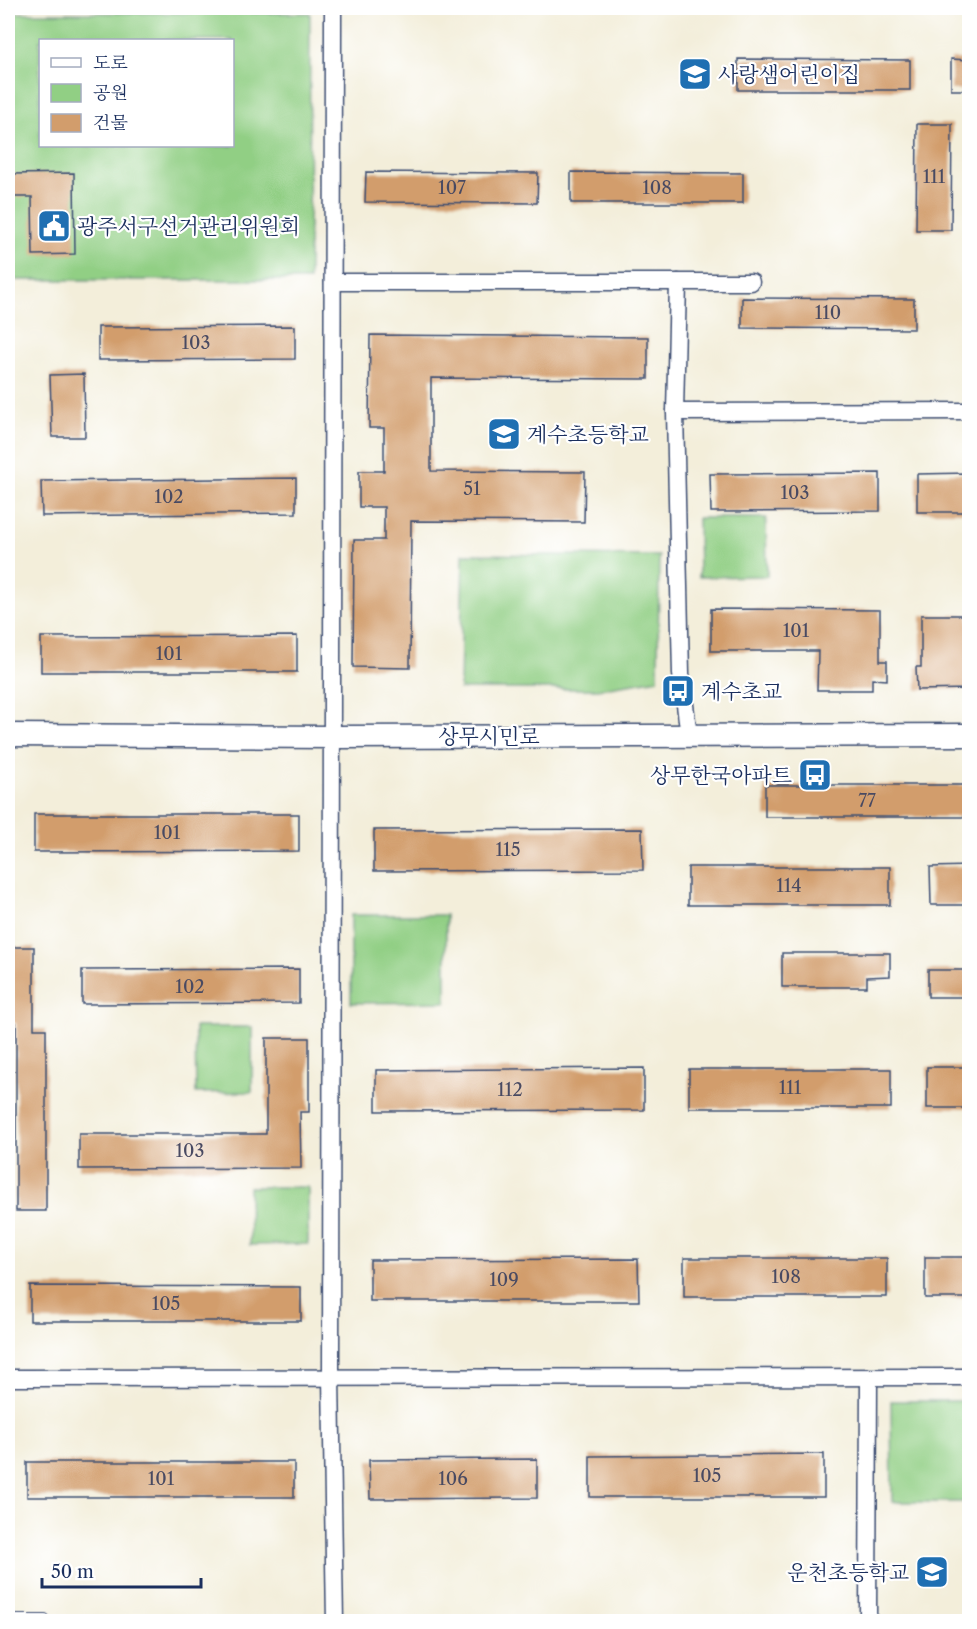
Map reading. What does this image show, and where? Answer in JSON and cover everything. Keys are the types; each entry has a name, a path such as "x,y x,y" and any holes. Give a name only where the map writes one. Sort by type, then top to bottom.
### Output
{"street":[{"path":"333,8 331,1377 335,1622"},
{"path":"333,282 751,282"},
{"path":"678,282 675,412 681,674 689,736"},
{"path":"675,412 969,411"},
{"name":"상무시민로","path":"8,735 333,737 969,735"},
{"path":"8,1378 969,1377"},
{"path":"868,1622 869,1378"}],"lane":[{"path":"8,1619 45,1619"}],"green space":[{"path":"8,13 310,13 309,280 8,280"},
{"path":"698,518 766,518 767,576 699,577"},
{"path":"463,554 659,556 658,679 597,689 460,689"},
{"path":"351,915 446,915 446,1002 351,1003"},
{"path":"195,1027 252,1027 252,1092 196,1093"},
{"path":"249,1187 308,1187 308,1244 250,1245"},
{"path":"891,1401 969,1401 969,1502 892,1502"}],"building":[{"path":"738,59 910,60 910,90 738,90"},
{"path":"951,59 969,60 969,90 951,90"},
{"path":"917,124 952,124 951,230 916,230"},
{"path":"366,172 538,173 537,203 365,202"},
{"path":"571,172 743,173 743,203 571,203"},
{"name":"광주서구선거관리위원회","path":"74,173 75,254 33,255 32,197 11,197 10,174"},
{"path":"742,298 914,299 914,329 742,328"},
{"path":"295,326 295,359 98,360 98,327"},
{"path":"370,335 648,337 648,379 431,378 431,471 585,472 584,522 411,521 410,668 353,667 354,540 384,540 384,507 359,507 359,471 384,471 384,428 369,428"},
{"path":"84,374 85,437 52,437 50,375"},
{"path":"880,473 880,511 711,512 710,474"},
{"path":"969,473 969,512 917,512 917,474"},
{"path":"296,478 296,513 42,516 41,481"},
{"path":"711,609 880,610 880,661 887,661 887,680 872,679 872,690 817,690 818,651 711,651"},
{"path":"921,615 969,615 969,689 917,690 916,667 921,667"},
{"path":"297,636 297,672 41,672 41,637"},
{"path":"765,785 969,785 969,817 765,817"},
{"path":"34,814 299,814 299,851 34,852"},
{"path":"642,829 643,870 374,871 374,830"},
{"path":"969,866 969,905 931,905 930,867"},
{"path":"688,867 890,867 890,905 688,905"},
{"path":"8,947 34,947 34,1029 46,1029 46,1211 16,1211 16,1023 8,1023"},
{"path":"782,953 890,953 890,976 867,977 867,987 782,987"},
{"path":"299,969 299,1003 82,1004 82,970"},
{"path":"928,970 969,970 969,997 928,997"},
{"path":"266,1038 309,1038 309,1112 300,1112 301,1168 79,1169 79,1134 266,1134"},
{"path":"927,1067 969,1067 969,1108 927,1108"},
{"path":"644,1068 644,1110 376,1111 376,1070"},
{"path":"689,1069 891,1069 891,1108 689,1108"},
{"path":"925,1257 969,1257 969,1298 925,1298"},
{"path":"684,1258 887,1258 887,1297 684,1297"},
{"path":"638,1259 639,1301 370,1301 370,1260"},
{"path":"30,1286 301,1287 301,1321 30,1321"},
{"path":"824,1454 824,1497 590,1497 590,1456"},
{"path":"537,1459 537,1498 370,1499 369,1460"},
{"path":"27,1462 294,1462 294,1497 27,1497"}],"place":[{"name":"사랑샘어린이집","path":"695,74"},
{"name":"광주서구선거관리위원회","path":"54,226"},
{"name":"계수초등학교","path":"504,434"},
{"name":"계수초교","path":"678,691"},
{"name":"상무한국아파트","path":"815,775"},
{"name":"운천초등학교","path":"932,1572"}]}
